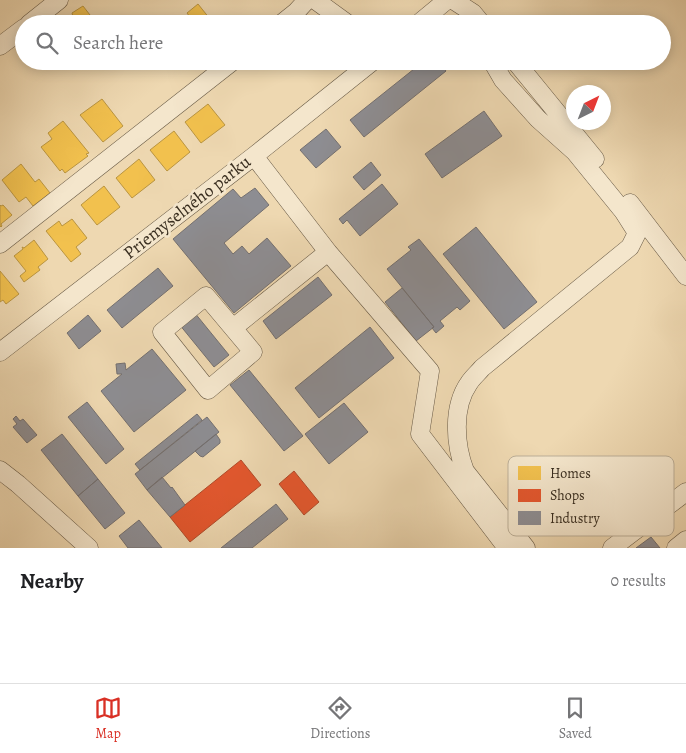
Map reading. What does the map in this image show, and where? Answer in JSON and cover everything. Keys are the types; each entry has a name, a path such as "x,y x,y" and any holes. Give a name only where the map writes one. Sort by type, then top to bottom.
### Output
{"street":[{"path":"40,15 59,0"},
{"path":"292,15 308,0"},
{"path":"315,0 336,15"},
{"path":"432,15 453,2"},
{"path":"453,2 464,15"},
{"path":"453,2 475,15"},
{"path":"0,46 15,35"},
{"path":"0,244 222,70"},
{"name":"Priemyselného parku","path":"0,352 254,156 362,70"},
{"path":"497,70 503,80 538,119 575,152 623,211 637,233 630,248 482,368 468,383 461,401 456,435 460,456 465,471 508,525"},
{"path":"522,70 686,276"},
{"path":"254,156 328,252 430,371 420,434 507,548"},
{"path":"233,328 328,252"},
{"path":"206,296 233,328 253,352 208,390 162,332 206,296"},
{"path":"0,470 89,548"},
{"path":"674,501 686,492"},
{"path":"516,536 526,548"},
{"path":"612,548 628,536"},
{"path":"676,548 686,540"}],"building: Homes":[{"path":"198,4 207,15 188,15 187,13"},
{"path":"83,6 90,15 73,15 72,13"},
{"path":"102,99 123,126 103,142 80,115"},
{"path":"208,104 225,125 201,143 185,122"},
{"path":"63,121 89,153 86,154 88,156 65,173 62,169 60,171 41,147 52,139 48,133"},
{"path":"174,131 190,152 167,171 150,150"},
{"path":"139,159 155,180 132,198 116,178"},
{"path":"21,164 35,182 39,179 50,193 33,206 26,197 19,202 2,180"},
{"path":"104,186 120,207 97,225 81,205"},
{"path":"0,205 3,205 12,215 1,224 1,227 0,226"},
{"path":"72,219 87,238 76,247 81,254 71,262 46,231 59,221 62,226"},
{"path":"34,240 48,259 38,267 40,270 24,282 20,276 26,271 14,256 23,249 22,247 24,248"},
{"path":"0,271 19,294 6,304 3,300 0,302"}],"building: Shops":[{"path":"241,460 261,485 190,542 170,517"},
{"path":"294,471 319,502 304,515 279,484"}],"building: Industry":[{"path":"413,70 446,71 364,137 350,120"},
{"path":"484,111 502,136 442,178 425,154"},
{"path":"326,129 341,147 316,168 300,150"},
{"path":"371,162 381,175 364,190 353,177"},
{"path":"382,184 398,204 360,236 347,220 343,224 339,219"},
{"path":"255,188 269,205 224,243 233,254 242,246 249,254 267,238 291,266 234,313 173,239 233,189 241,198"},
{"path":"476,227 537,302 504,329 443,254"},
{"path":"419,239 470,301 460,310 457,307 440,321 444,326 436,333 432,328 434,327 387,269 411,250 408,247"},
{"path":"158,268 173,286 122,328 107,310"},
{"path":"318,277 332,295 276,339 263,321"},
{"path":"402,288 434,327 416,341 385,302"},
{"path":"194,312 229,355 214,367 179,324"},
{"path":"88,315 101,331 79,349 67,333"},
{"path":"370,327 394,358 319,418 295,388"},
{"path":"152,349 186,390 134,432 101,391 122,374 117,374 116,364 125,363 126,370"},
{"path":"249,370 303,436 284,451 230,385"},
{"path":"87,402 124,449 106,464 68,417"},
{"path":"344,403 368,432 329,464 305,434"},
{"path":"197,414 202,420 140,470 135,464"},
{"path":"16,416 20,421 23,419 37,435 27,443 13,427 17,424 13,419"},
{"path":"207,417 219,432 147,490 135,474"},
{"path":"62,434 98,479 78,496 41,450"},
{"path":"216,434 220,443 203,457 200,456 195,451"},
{"path":"162,477 185,505 170,517 147,490"},
{"path":"98,479 125,513 105,529 78,496"},
{"path":"276,504 288,519 252,548 221,548"},
{"path":"139,520 162,548 128,548 119,536"},
{"path":"651,537 660,548 636,548"}]}
